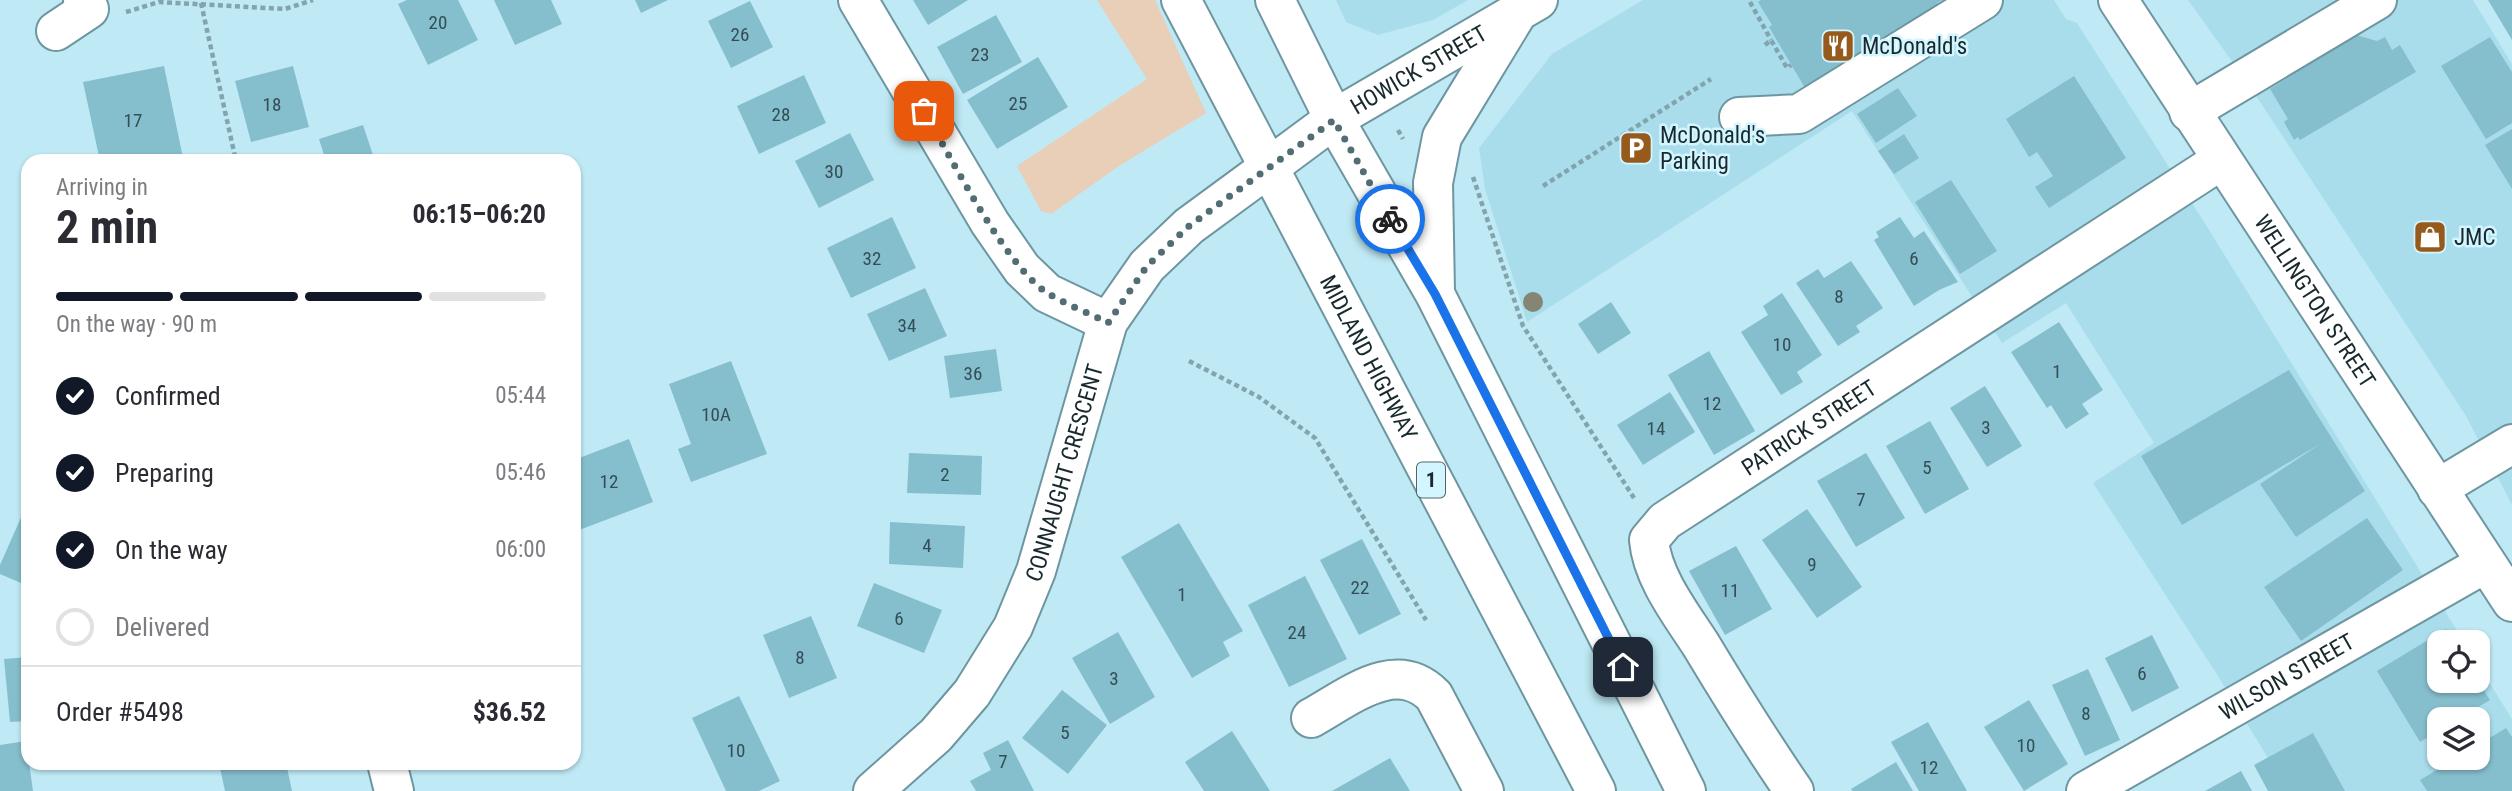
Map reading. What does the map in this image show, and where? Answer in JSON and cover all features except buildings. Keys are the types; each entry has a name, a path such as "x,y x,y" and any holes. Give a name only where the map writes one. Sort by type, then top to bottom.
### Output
{"main road":[{"path":"858,0 990,223 1022,269 1047,293 1108,323"},
{"name":"MIDLAND HIGHWAY","path":"1181,0 1596,791"},
{"path":"1275,0 1334,120 1435,294 1686,791"},
{"path":"1739,117 1798,114 1983,0"},
{"name":"WELLINGTON STREET","path":"2118,0 2220,161 2512,603"},
{"path":"2189,112 2377,0"},
{"path":"57,31 86,5"},
{"path":"1435,294 1433,183 1442,137 1524,5"},
{"name":"HOWICK STREET","path":"1268,168 1334,120 1524,5"},
{"name":"PATRICK STREET","path":"1794,791 1759,741 1671,598 1650,555 1649,540 1665,521 2220,161"},
{"name":"CONNAUGHT CRESCENT","path":"895,785 972,693 1013,627 1036,571 1108,323 1147,266 1189,226 1268,168"},
{"path":"2437,489 2512,444"},
{"name":"WILSON STREET","path":"2086,791 2486,563"},
{"path":"1311,718 1382,681 1409,678 1423,684 1434,695 1484,791"},
{"path":"389,770 394,791"}],"path":[{"path":"86,5 110,17 159,2 221,2 285,9 313,0"},
{"path":"1750,2 1787,68 1791,65"},
{"path":"201,3 234,154"},
{"path":"1765,45 1771,40"},
{"path":"1543,186 1711,79"},
{"path":"1472,173 1523,326 1636,502"},
{"path":"1189,361 1259,397 1315,438 1426,620"}],"shaded area":[{"path":"1097,0 1155,0 1206,113 1119,166 1051,214 1041,211 1017,166 1147,79"},
{"path":"1336,0 1468,0 1433,20 1378,35 1346,22"},
{"path":"1643,0 2054,0 2066,19 2077,23 2201,217 2457,630 2427,630 2427,693 2490,693 2490,683 2512,719 2512,791 2288,791 2218,676 2093,483 2154,443 2066,303 2002,343 1852,111 1527,322 1485,189 1479,148 1552,54"},
{"name":"JMC","path":"2188,0 2473,0 2512,64 2512,505 2466,416 2249,85"}],"way so far":[{"path":"924,111 990,223 1022,269 1047,293 1108,323 1147,266 1189,226 1334,120 1390,219"}],"place":[{"name":"McDonald's","path":"1838,46"},
{"name":"McDonald's Parking","path":"1636,148"},
{"name":"JMC","path":"2430,237"}],"route":[{"path":"1390,219 1435,294 1623,667"}]}
